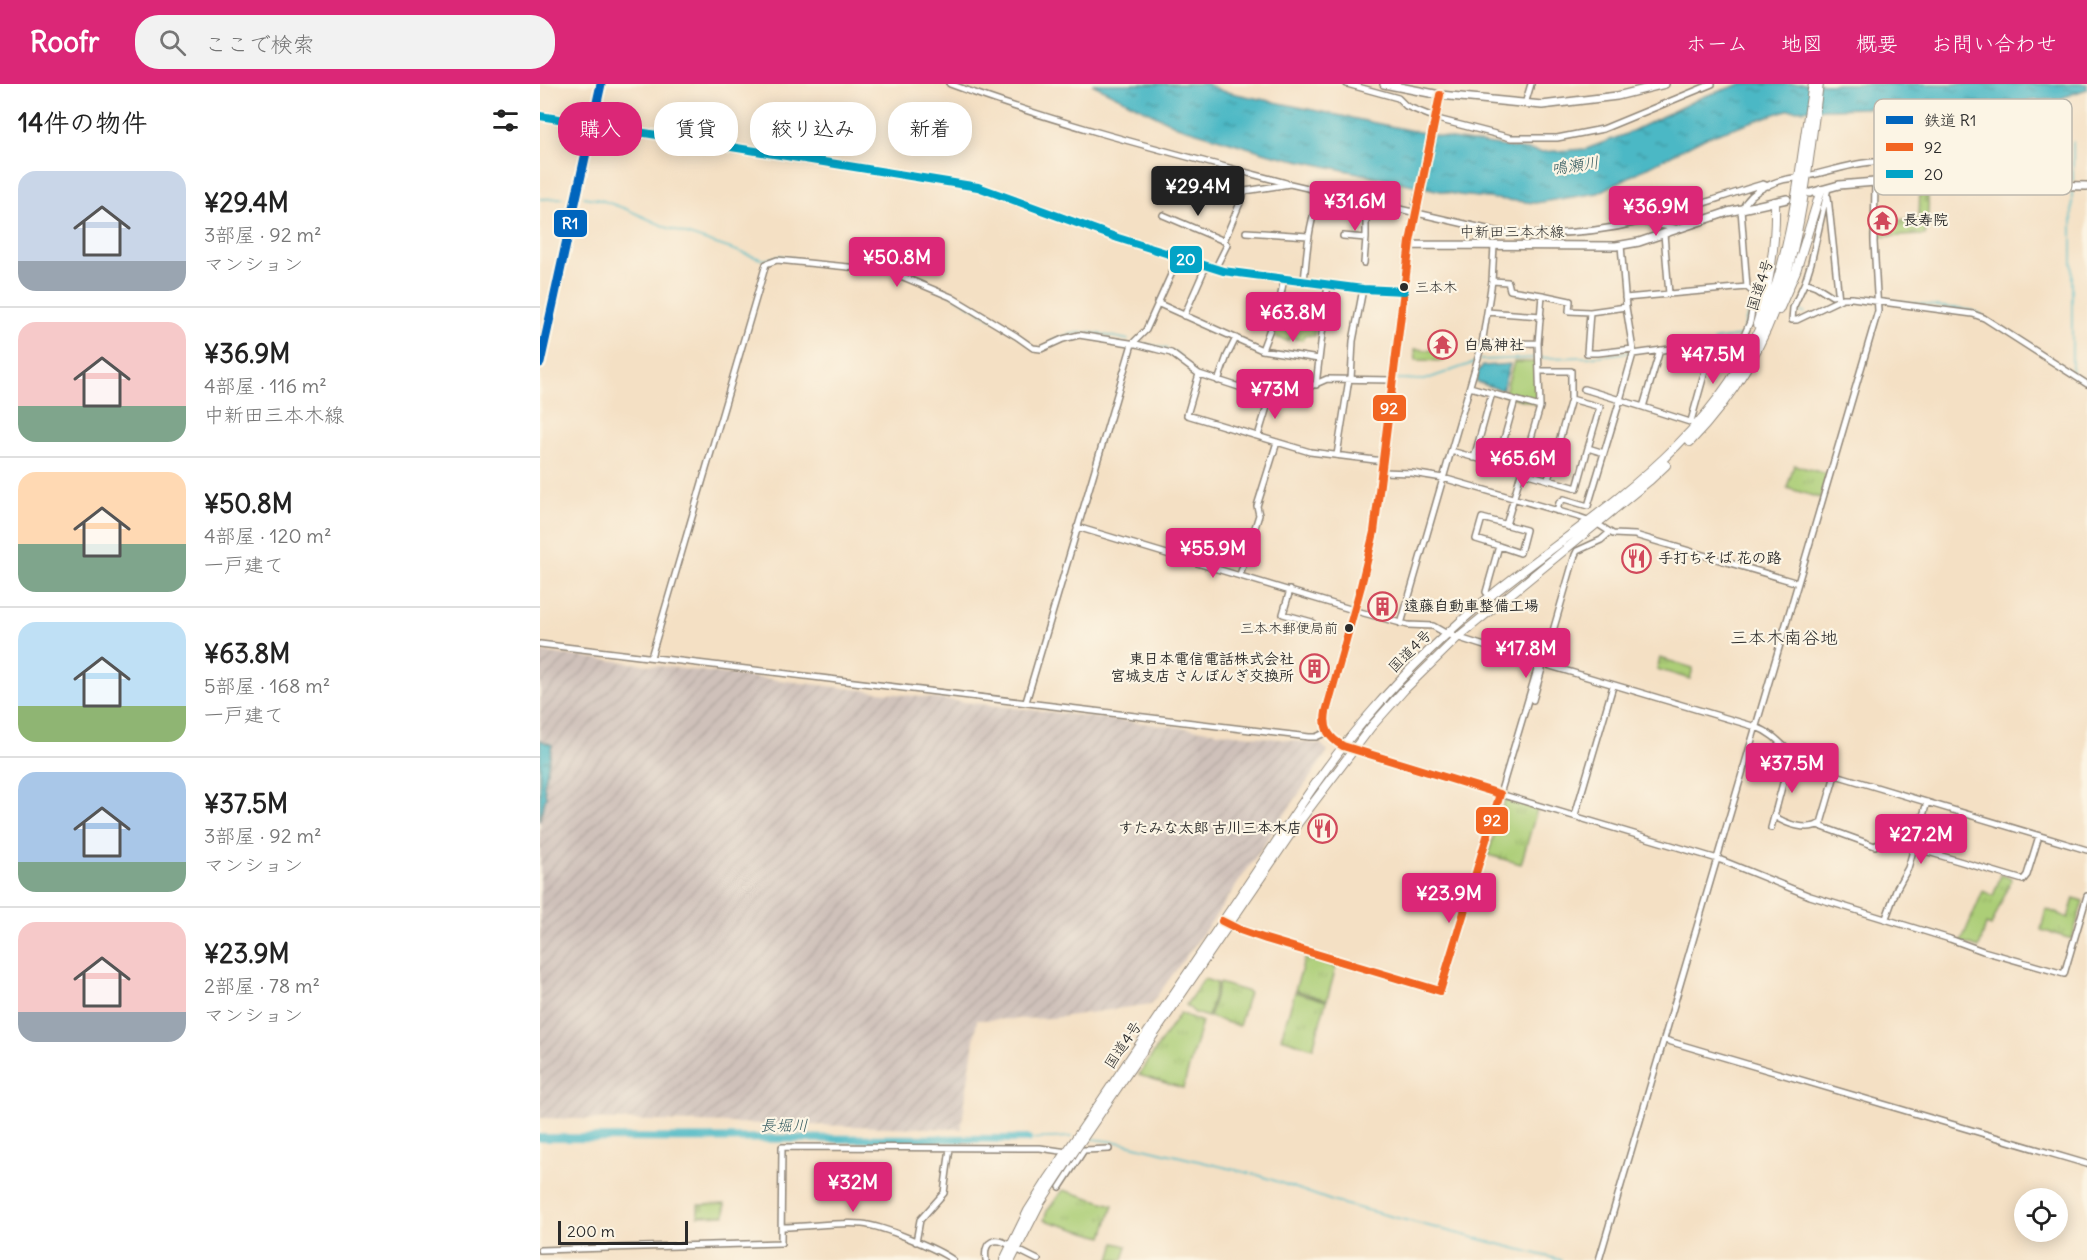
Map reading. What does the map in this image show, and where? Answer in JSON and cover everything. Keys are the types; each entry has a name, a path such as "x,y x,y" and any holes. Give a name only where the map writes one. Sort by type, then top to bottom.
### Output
{"highway":[{"name":"国道4号","path":"1011,1260 1028,1211 1072,1153 1343,746 1390,691 1447,634 1490,597 1649,481 1703,428 1729,395 1768,325 1784,286 1791,257 1812,84"},
{"name":"国道4号","path":"1225,923 1353,749 1404,690 1458,636 1656,467 1724,390 1749,348 1766,312 1777,280 1802,174 1819,84"},
{"path":"1743,371 1762,345 1786,295 1826,191"},
{"path":"1749,348 1768,289 1775,202"},
{"name":"国道4号","path":"1004,1260 1014,1247"}],"main road":[{"path":"1387,84 1440,95 1526,104 1569,103 1617,96 1661,84"},
{"path":"1353,749 1343,746 1327,732 1324,723 1371,548 1410,245 1440,95"},
{"path":"1810,193 1874,182"},
{"path":"2072,186 2087,186"},
{"name":"中新田三本木線","path":"1410,245 1621,245 1639,242 1675,228 1742,208 1787,199"}],"street":[{"path":"950,84 1024,111 1103,135 1290,184 1353,199 1416,209 1500,232 1532,235 1573,233 1641,222 1763,184 1768,186"},
{"path":"1347,84 1398,98 1406,106 1453,123 1511,138 1557,138 1603,129 1712,84"},
{"path":"1526,104 1531,84"},
{"path":"540,116 981,187 1118,238 1215,269 1363,289 1404,291"},
{"path":"1762,296 1755,294 1748,287 1742,208 1745,203 1768,186 1802,174 1841,166 1874,163"},
{"path":"1186,177 1245,191 1290,184"},
{"path":"1224,241 1245,191"},
{"path":"1826,191 1805,282 1791,307 1791,318 1794,321 1838,297"},
{"path":"1826,191 1838,297"},
{"path":"1599,1260 1878,310 1874,242 1875,195"},
{"path":"1304,281 1308,236 1321,196 1353,199"},
{"path":"1364,263 1366,201"},
{"path":"1163,215 1224,241 1227,245 1215,269"},
{"path":"1641,222 1675,228"},
{"path":"1246,232 1308,236"},
{"path":"1664,234 1669,294"},
{"path":"1343,236 1366,238"},
{"path":"1557,511 1559,503 1564,500 1588,506 1633,351 1626,307 1621,245"},
{"path":"1401,624 1478,361 1492,281 1494,246"},
{"path":"1026,702 1132,344 1146,330 1179,257"},
{"path":"651,657 766,264 781,259 828,266 890,271 951,297 1033,348 1041,349 1079,335 1157,348 1171,353 1199,374 1270,397 1293,394 1327,379 1393,380"},
{"path":"1184,316 1206,266"},
{"path":"1262,350 1279,304 1284,278"},
{"path":"1492,281 1508,282 1510,290 1570,301 1569,311 1590,312 1626,307"},
{"path":"1805,282 1832,296 1879,299 1980,316 2087,384"},
{"path":"1316,385 1328,284"},
{"path":"1625,298 1748,287"},
{"path":"1337,455 1350,379 1353,341 1363,289"},
{"path":"1590,312 1587,352 1660,351 1742,340 1750,322 1755,294"},
{"path":"1506,525 1540,407 1538,343 1542,295"},
{"path":"1158,303 1262,350 1319,359"},
{"path":"1487,312 1541,316"},
{"path":"1218,379 1236,338"},
{"path":"1482,344 1538,343"},
{"path":"1584,389 1694,423 1713,343"},
{"path":"1643,407 1660,351"},
{"path":"1539,371 1571,370 1571,399 1548,480"},
{"path":"1199,374 1187,415 1310,452 1383,461"},
{"path":"1470,387 1540,407"},
{"path":"1474,458 1492,393"},
{"path":"1258,436 1270,397"},
{"path":"1521,472 1576,488 1600,408 1571,399"},
{"path":"1451,451 1497,464 1515,400"},
{"path":"1240,575 1258,515 1257,506 1277,441"},
{"path":"1588,448 1604,453"},
{"path":"1382,472 1412,473 1443,478 1592,522 1617,535 1635,535 1798,583"},
{"path":"1482,518 1526,530 1520,553 1499,546 1476,540 1482,518"},
{"path":"1077,527 1401,624 1414,626 1428,624 1447,634 1541,664 1756,727 1775,736 1809,768 2087,850"},
{"path":"1225,923 1266,939 1440,991 1575,555 1577,551 1601,540 1609,532"},
{"path":"1490,597 1486,592 1499,546"},
{"path":"1290,590 1283,614 1312,622"},
{"path":"540,644 1309,737 1316,737 1327,732"},
{"path":"1533,699 1541,664"},
{"path":"1575,815 1613,686"},
{"path":"1353,749 1718,859 1810,896 2064,974 2087,896"},
{"path":"1770,828 1791,753"},
{"path":"1817,825 1821,823 1835,776"},
{"path":"1886,918 1897,888 1908,868 1927,802"},
{"path":"1774,816 1800,826 1817,825 1875,846 1887,840 2024,880 2039,836"},
{"path":"1665,1040 2087,1164"},
{"path":"540,1250 781,1243 782,1147 1040,1148 1072,1153 1087,1149 1109,1149"},
{"path":"916,1242 921,1220 944,1193 950,1148"},
{"path":"1060,1187 1072,1153"},
{"path":"782,1227 861,1224 878,1227 953,1260"},
{"path":"986,1260 985,1251 996,1239 1038,1260"}],"shaded area":[{"path":"540,652 1321,744 1328,751 1214,918 1151,1004 1053,1018 977,1020 961,1129 540,1118"}],"green space":[{"path":"1920,195 1928,195 1925,235 1876,237 1875,227 1892,227 1892,220 1919,219"},
{"path":"1283,296 1296,298 1293,313 1317,318 1315,336 1305,335 1303,340 1290,338 1287,341 1269,334"},
{"path":"1415,349 1442,351 1444,361 1416,360"},
{"path":"1514,362 1537,362 1537,404 1504,395"},
{"path":"1794,465 1827,474 1820,498 1787,488"},
{"path":"1660,658 1693,668 1690,679 1657,669"},
{"path":"1505,799 1535,807 1534,809 1537,810 1521,864 1488,855"},
{"path":"2001,875 2012,878 1991,926 1986,924 1979,948 1961,942 1983,891 1993,896"},
{"path":"2074,898 2083,901 2072,939 2041,930 2046,909 2068,918"},
{"path":"1305,958 1336,967 1327,1000 1295,990"},
{"path":"1204,979 1217,983 1208,1017 1195,1013 1186,1005"},
{"path":"1219,983 1249,992 1239,1026 1209,1017"},
{"path":"1295,992 1326,1001 1313,1048 1281,1038"},
{"path":"1180,1013 1202,1022 1183,1088 1139,1075"},
{"path":"1063,1190 1113,1205 1103,1237 1044,1220 1047,1211"},
{"path":"725,1204 725,1215 698,1216 698,1205"},
{"path":"1115,1243 1127,1246 1123,1260 1110,1260"}],"water":[{"name":"鳴瀬川","path":"1092,84 1207,84 1222,91 1452,139 1541,152 1586,149 1626,134 1702,97 1741,84 2087,84 2087,89 2059,99 1874,99 1874,108 1787,110 1706,137 1598,193 1535,203 1459,195 1270,154 1177,126"},
{"path":"1510,364 1502,390 1476,382 1479,370 1483,366"},
{"path":"540,740 552,745 544,785 546,797 540,820"}],"waterway":[{"path":"2073,142 2073,181"},
{"path":"2072,190 2072,371"},
{"path":"584,197 601,200 668,228 764,260 781,256 802,260"},
{"path":"540,199 563,198"},
{"path":"929,285 948,292 993,319"},
{"path":"1881,299 1969,310 1982,315"},
{"path":"1743,332 1750,305"},
{"path":"1795,311 1805,313"},
{"path":"1005,326 1028,342"},
{"path":"1052,341 1081,333 1128,340"},
{"path":"1713,340 1741,336"},
{"path":"1145,344 1167,349"},
{"path":"1174,352 1182,358"},
{"path":"1540,358 1589,357 1631,352"},
{"path":"1480,360 1536,358"},
{"path":"1397,379 1424,380 1476,362"},
{"path":"1028,1139 1072,1137"},
{"name":"長堀川","path":"540,1138 1028,1139"},
{"path":"1086,1138 1123,1143 1261,1176 1335,1202 1561,1260"}],"rail line":[{"name":"R1","path":"540,363 601,84"}],"transit line":[{"name":"92","path":"1222,921 1266,939 1440,991 1500,794 1343,746 1334,740 1325,723 1374,532 1410,242 1440,95"},
{"name":"20","path":"540,116 978,187 1118,238 1223,271 1363,289 1404,291"}],"place":[{"name":"長寿院","path":"1882,220"},
{"name":"三本木","path":"1404,287"},
{"name":"白鳥神社","path":"1443,345"},
{"name":"手打ちそば 花の路","path":"1637,558"},
{"name":"遠藤自動車整備工場","path":"1383,606"},
{"name":"三本木郵便局前","path":"1349,628"},
{"name":"東日本電信電話株式会社 宮城支店 さんぼんぎ交換所","path":"1315,668"},
{"name":"すたみな太郎 古川三本木店","path":"1323,828"}],"district":[{"name":"三本木南谷地","path":"1784,638"}]}
